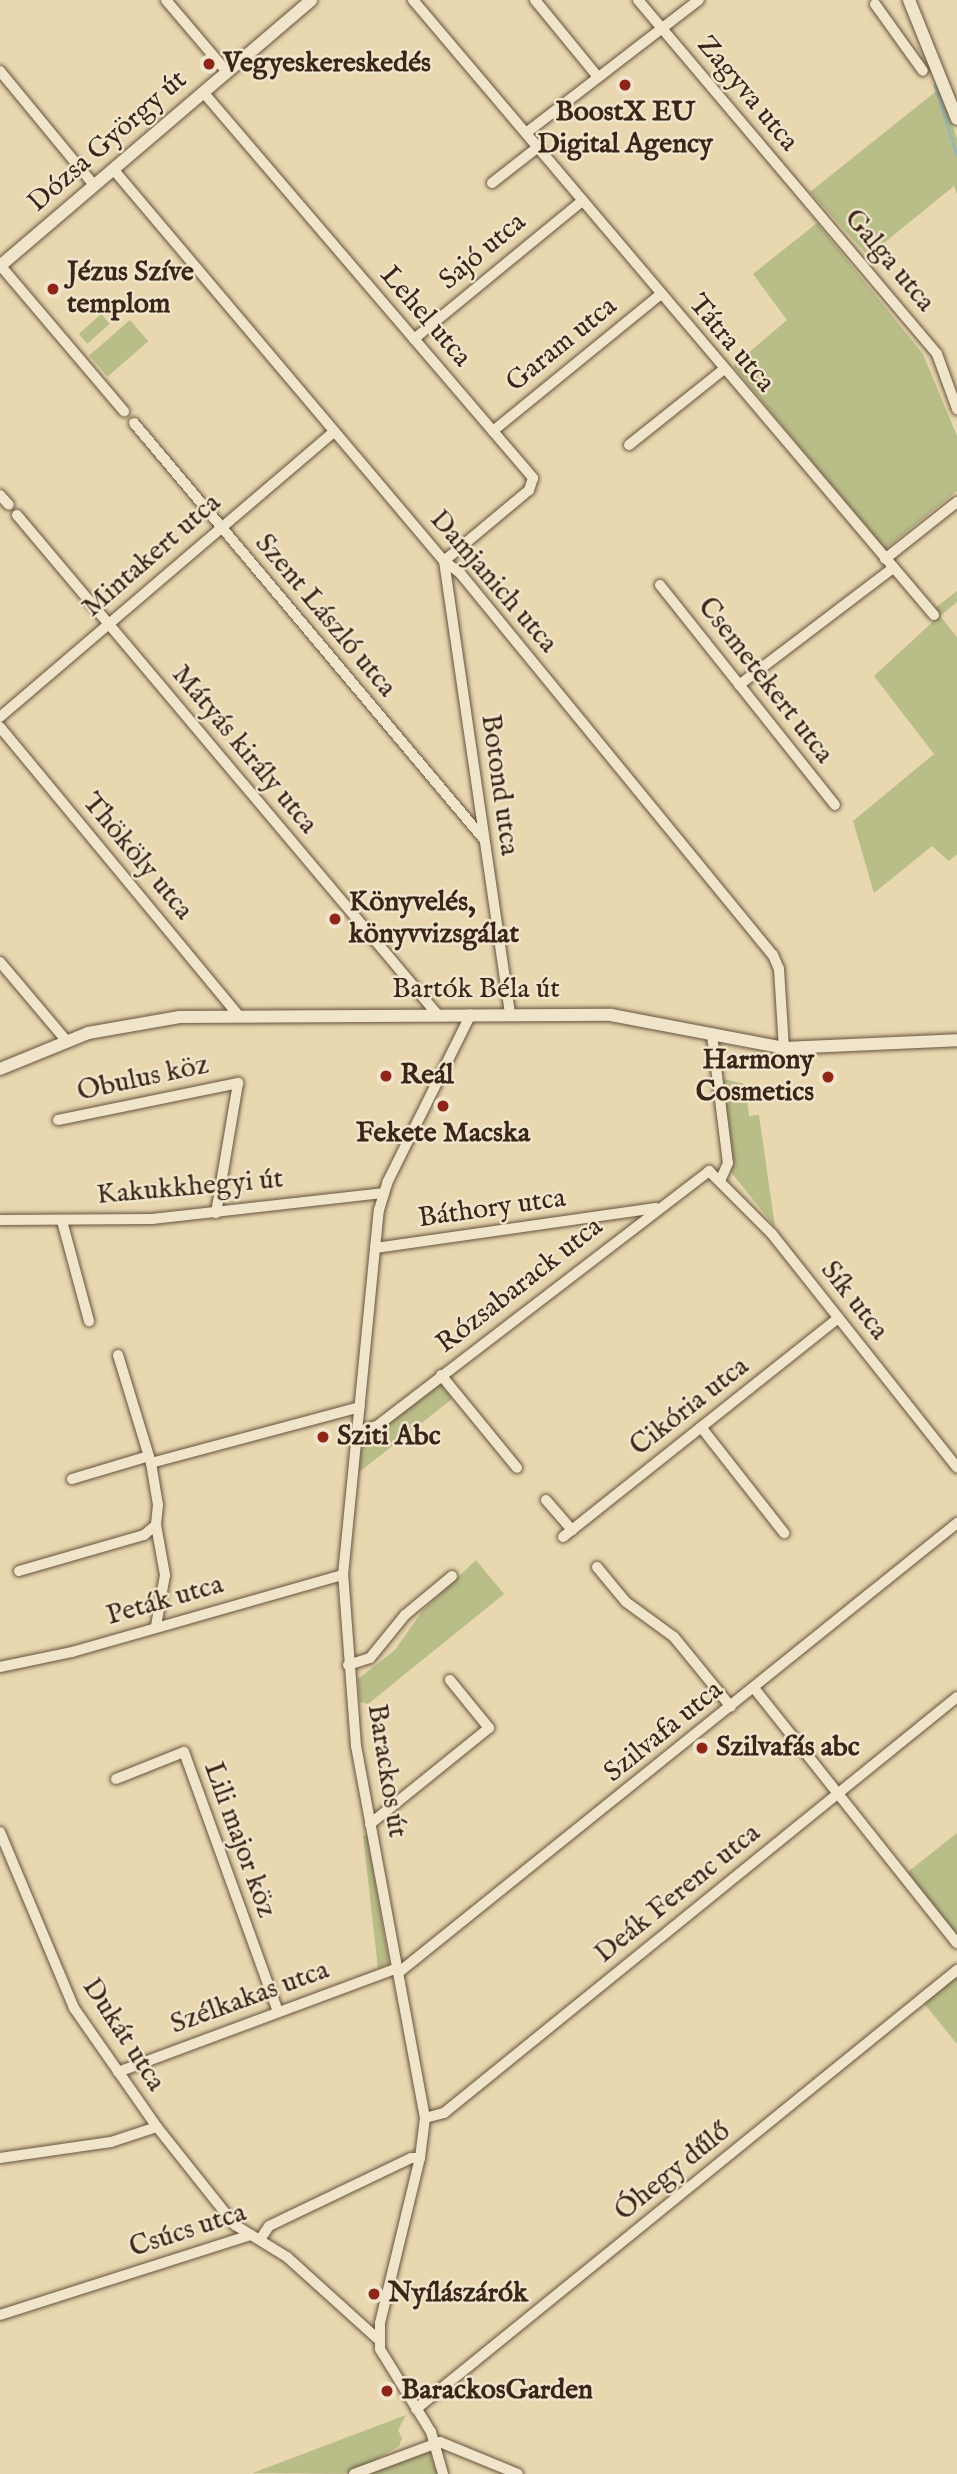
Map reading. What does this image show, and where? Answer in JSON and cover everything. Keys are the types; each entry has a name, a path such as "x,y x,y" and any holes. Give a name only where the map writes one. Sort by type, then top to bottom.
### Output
{"street":[{"path":"166,0 227,72"},
{"name":"Dózsa György út","path":"0,265 311,0"},
{"name":"Tátra utca","path":"412,0 723,370 934,615"},
{"path":"535,0 598,77"},
{"name":"Zagyva utca","path":"638,0 795,185"},
{"path":"526,133 699,0"},
{"path":"909,0 957,119"},
{"path":"876,1 923,71"},
{"path":"0,71 94,185"},
{"name":"Lehel utca","path":"203,92 533,478 533,485 444,561"},
{"path":"492,184 538,147"},
{"name":"Damjanich utca","path":"113,169 444,561 460,573 774,955 779,969 784,1048"},
{"name":"Galga utca","path":"795,185 937,354 957,409"},
{"name":"Sajó utca","path":"414,339 582,201"},
{"path":"0,265 124,411"},
{"name":"Garam utca","path":"493,431 660,295"},
{"path":"629,445 723,370"},
{"name":"Szent László utca","path":"134,423 482,837"},
{"name":"Mintakert utca","path":"0,717 334,432"},
{"path":"0,495 9,505"},
{"path":"885,559 957,502"},
{"name":"Mátyás király utca","path":"17,515 437,1014"},
{"name":"Botond utca","path":"444,561 482,837 510,1015"},
{"path":"739,685 894,568"},
{"name":"Csemetekert utca","path":"660,585 835,805"},
{"name":"Thököly utca","path":"0,727 239,1016"},
{"path":"0,961 66,1040"},
{"name":"Barackos út","path":"379,2340 420,2158 425,2118 370,1825 348,1665 343,1575 374,1248 383,1193 471,1014"},
{"name":"Bartók Béla út","path":"0,1069 66,1040 140,1021 239,1016 611,1015 784,1048 957,1040"},
{"path":"712,1035 728,1163 720,1179"},
{"name":"Obulus köz","path":"58,1120 237,1083 216,1213"},
{"name":"Sík utca","path":"709,1171 720,1179 772,1234 957,1466"},
{"name":"Rózsabarack utca","path":"357,1432 377,1426 657,1208 709,1171"},
{"name":"Kakukkhegyi út","path":"0,1220 62,1221 216,1213 383,1193"},
{"name":"Báthory utca","path":"374,1248 657,1208"},
{"path":"62,1221 89,1321"},
{"name":"Cikória utca","path":"546,1500 567,1534 838,1319"},
{"path":"118,1355 150,1460 164,1575 156,1626"},
{"path":"441,1375 517,1468"},
{"path":"72,1479 360,1407"},
{"path":"701,1427 784,1533"},
{"name":"Szilvafa utca","path":"398,1970 731,1707 957,1523"},
{"path":"19,1571 144,1535 156,1525"},
{"path":"597,1567 626,1602 674,1637 731,1707"},
{"name":"Peták utca","path":"0,1667 343,1575"},
{"path":"348,1665 370,1658 405,1615 452,1577"},
{"path":"370,1825 488,1728 450,1681"},
{"path":"754,1688 957,1943"},
{"name":"Deák Ferenc utca","path":"425,2118 444,2113 957,1697"},
{"name":"Lili major köz","path":"116,1779 184,1752 278,2012"},
{"name":"Dukát utca","path":"0,1832 62,1984 157,2127 235,2225 256,2237 379,2340"},
{"name":"Óhegy dűlő","path":"416,2409 957,1969"},
{"name":"Szélkakas utca","path":"118,2072 398,1970"},
{"path":"0,2158 111,2143 157,2127"},
{"name":"Csúcs utca","path":"0,2315 256,2237 269,2226 411,2158 420,2158"},
{"path":"379,2340 383,2357 436,2444 443,2474"},
{"path":"354,2474 436,2444 447,2444 518,2474"}],"green space":[{"path":"939,89 957,138 957,194 954,186 868,256 810,192"},
{"path":"817,223 923,354 957,436 957,491 885,549 733,366 787,320 753,274"},
{"path":"101,314 110,324 87,344 79,334"},
{"path":"130,320 148,341 108,377 89,355"},
{"path":"957,591 957,602 940,616 957,637 957,854 949,861 932,846 874,893 853,821 934,754 874,676 939,616 934,609"},
{"path":"719,1078 745,1084 749,1116 759,1115 775,1227 731,1172"},
{"path":"439,1382 452,1399 358,1473 362,1440"},
{"path":"476,1560 504,1594 368,1704 360,1702 358,1679 395,1650 423,1610"},
{"path":"957,1833 957,1938 904,1875"},
{"path":"367,1835 389,1964 378,1968 363,1836"},
{"path":"957,1974 957,2044 923,2002"},
{"path":"406,2415 398,2430 402,2438 399,2446 368,2464 343,2474 253,2473"},
{"path":"429,2451 437,2474 363,2474"}],"waterway":[{"path":"935,85 957,155"}],"place":[{"name":"Vegyeskereskedés","path":"209,64"},
{"name":"BoostX EU Digital Agency","path":"625,85"},
{"name":"Jézus Szíve templom","path":"53,289"},
{"name":"Könyvelés, könyvvizsgálat","path":"335,919"},
{"name":"Reál","path":"386,1076"},
{"name":"Harmony Cosmetics","path":"828,1077"},
{"name":"Fekete Macska","path":"443,1106"},
{"name":"Sziti Abc","path":"323,1437"},
{"name":"Szilvafás abc","path":"702,1748"},
{"name":"Nyílászárók","path":"374,2294"},
{"name":"BarackosGarden","path":"387,2391"}]}
